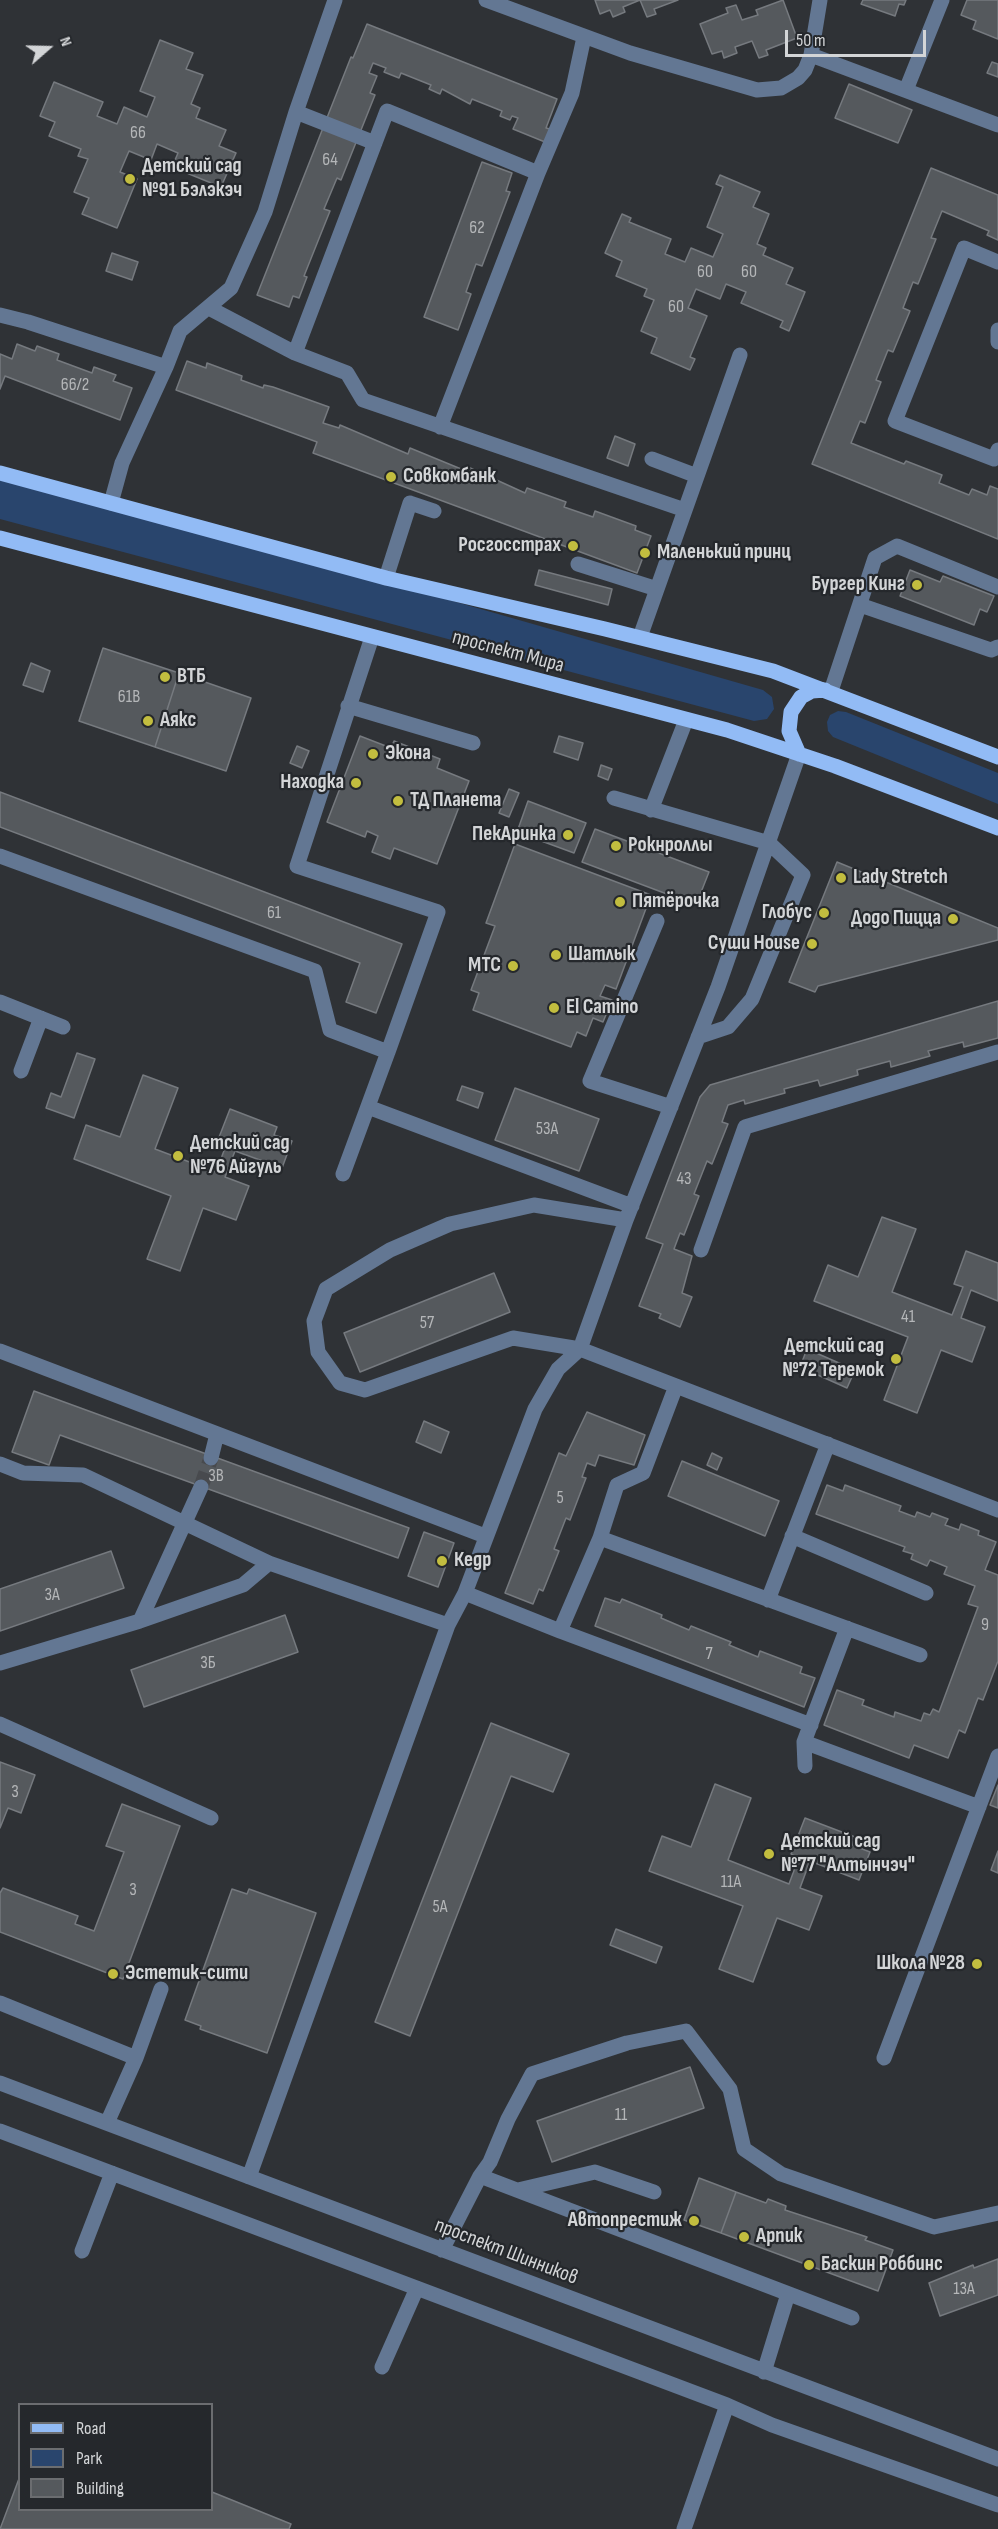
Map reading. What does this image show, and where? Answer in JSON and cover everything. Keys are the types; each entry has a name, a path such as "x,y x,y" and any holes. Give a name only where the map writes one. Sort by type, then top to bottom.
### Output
{"main road":[{"name":"проспект Мира","path":"0,473 386,578 640,637 773,671 831,691 998,757"},
{"name":"проспект Мира","path":"0,538 727,730 799,754 998,828"},
{"path":"799,754 789,731 793,706 801,697 812,691 831,691"}],"street":[{"path":"111,503 122,463 166,368 180,331 231,288 265,212 334,0"},
{"path":"486,0 630,53 757,90 781,88 798,78 805,70 811,55 820,0"},
{"path":"906,90 942,0"},
{"path":"440,427 538,173 572,93 584,37"},
{"path":"811,55 998,124"},
{"path":"296,353 387,111 538,173"},
{"path":"296,112 375,143"},
{"path":"998,262 964,248 895,421 994,459 998,450"},
{"path":"209,308 296,353 347,373 363,400 685,510"},
{"path":"0,315 28,321 166,368"},
{"path":"998,330 998,342"},
{"path":"640,637 740,355"},
{"path":"652,459 697,476"},
{"path":"386,578 410,503 434,511"},
{"path":"831,691 875,558 897,546 998,587"},
{"path":"578,564 657,589"},
{"path":"860,606 991,650 998,647"},
{"path":"343,1174 438,912 297,866 372,636"},
{"path":"348,706 473,743"},
{"path":"651,810 686,720"},
{"path":"249,2177 448,1625 465,1593 535,1409 558,1369 580,1349 629,1213 698,1036 799,754"},
{"path":"614,798 769,843 803,874 752,999 728,1027 698,1036"},
{"path":"0,856 315,971 330,1030 388,1052"},
{"path":"657,921 590,1081 671,1107"},
{"path":"0,1002 63,1027"},
{"path":"21,1071 41,1018"},
{"path":"702,1250 745,1127 998,1053"},
{"path":"368,1107 629,1213"},
{"path":"629,1213 534,1205 450,1224 390,1250 326,1289 314,1321 318,1352 340,1383 365,1390 513,1338 580,1349 998,1510"},
{"path":"0,1351 485,1536"},
{"path":"560,1631 600,1538 616,1485 643,1473 676,1386"},
{"path":"211,1458 217,1434"},
{"path":"768,1600 828,1444"},
{"path":"0,1464 24,1473 83,1475 269,1563 448,1625"},
{"path":"140,1621 183,1521 201,1487"},
{"path":"792,1536 926,1593"},
{"path":"600,1538 920,1655"},
{"path":"0,1663 140,1621 243,1585 269,1563"},
{"path":"465,1593 811,1725"},
{"path":"805,1766 804,1742 847,1628"},
{"path":"0,1724 211,1818"},
{"path":"804,1742 979,1807"},
{"path":"884,2058 998,1756"},
{"path":"107,2123 136,2058 161,1989"},
{"path":"0,2003 136,2058"},
{"path":"442,2250 480,2176 490,2162 508,2119 532,2074 627,2043 687,2031 730,2090 744,2149 781,2174 934,2227 998,2213"},
{"name":"проспект Шинников","path":"0,2083 998,2459"},
{"path":"0,2132 727,2405 772,2425 998,2505"},
{"path":"518,2190 595,2172 654,2192"},
{"path":"82,2251 112,2174"},
{"path":"480,2176 852,2318"},
{"path":"381,2367 417,2288"},
{"path":"764,2372 789,2294"},
{"path":"684,2529 727,2405"}],"green space":[{"path":"0,478 111,503 763,690 772,697 774,709 767,719 754,721 0,519"},
{"path":"838,711 846,712 998,773 998,804 833,737 828,731 827,722 830,715"}],"building":[{"path":"595,0 640,0 623,7 625,12 613,17 610,10 600,14"},
{"path":"640,0 678,0 654,9 656,14 647,17"},
{"path":"783,0 797,38 766,50 768,55 759,58 752,41 735,47 737,53 724,58 722,51 712,54 700,24 728,13 726,8 736,5 742,20 758,15 756,10"},
{"path":"863,0 906,0 904,5 899,4 895,16 861,4"},
{"path":"967,0 998,0 998,39 973,29 976,21 961,15"},
{"path":"367,24 557,99 546,128 550,129 545,142 513,129 518,118 512,116 510,120 500,116 502,111 472,99 470,104 442,89 440,94 429,89 431,85 401,73 399,78 384,72 386,68 373,63 369,73 377,76 370,93 375,95 341,180 337,178 324,209 330,211 304,276 307,277 299,298 293,296 289,307 257,295 351,57 353,58"},
{"path":"160,40 193,53 186,69 203,75 191,104 200,108 196,118 226,130 219,146 236,153 221,187 172,167 178,153 157,144 151,160 129,151 120,172 137,179 117,228 82,214 89,198 74,192 88,159 78,156 81,149 49,136 55,122 40,116 54,82 103,102 97,116 117,124 124,107 147,117 155,97 140,91"},
{"path":"992,62 998,64 998,77 987,73"},
{"path":"849,84 912,110 898,143 835,118"},
{"path":"482,162 512,173 506,191 510,192 482,266 476,264 466,292 471,294 458,330 424,317"},
{"path":"931,168 998,195 998,240 987,235 989,231 942,211 931,238 936,239 918,284 913,282 903,308 910,311 893,352 888,350 876,380 881,382 865,423 860,421 851,443 904,464 906,461 942,475 939,483 969,495 972,489 987,495 990,486 998,489 998,539 812,464"},
{"path":"720,175 760,192 753,207 769,214 757,244 766,248 763,255 793,268 786,284 805,292 789,331 780,327 783,321 741,303 746,292 726,284 720,299 696,289 688,308 707,316 690,357 695,359 690,370 651,353 657,338 641,331 654,300 644,296 647,289 616,276 622,261 605,253 622,214 631,218 629,222 671,239 665,254 685,262 691,248 713,257 723,234 707,227 723,187 716,184"},
{"path":"112,253 138,262 132,280 106,271"},
{"path":"17,344 35,351 37,346 59,354 57,360 92,373 94,367 116,375 113,381 132,388 120,420 5,376 0,389 0,354 12,359"},
{"path":"187,361 206,368 207,363 242,376 241,380 263,388 264,385 273,387 329,407 323,423 339,428 340,425 408,454 410,448 466,471 468,467 525,493 527,488 566,502 564,507 593,517 595,511 636,526 635,530 651,536 637,573 313,453 317,442 176,390"},
{"path":"615,436 635,444 628,466 607,458"},
{"path":"539,570 612,589 608,605 535,585"},
{"path":"910,570 940,582 943,576 994,596 987,612 980,609 974,625 900,596"},
{"path":"103,648 179,673 155,747 79,721"},
{"path":"31,663 50,671 43,692 23,685"},
{"path":"179,673 251,698 226,771 155,747"},
{"name":"ТД Планета","path":"360,736 391,748 394,741 440,759 437,768 469,781 437,864 394,848 390,859 372,852 378,836 367,831 365,837 327,822"},
{"path":"559,736 583,743 578,760 554,752"},
{"path":"297,746 309,751 302,768 290,763"},
{"path":"601,765 612,769 608,780 598,776"},
{"path":"509,789 519,793 509,817 499,813"},
{"path":"0,792 402,944 376,1013 346,1002 360,963 0,827"},
{"path":"528,801 586,823 574,853 517,832"},
{"path":"595,829 709,872 696,905 582,862"},
{"name":"Шатлык","path":"515,844 651,895 616,989 605,985 600,996 612,1000 603,1022 593,1018 586,1036 577,1032 571,1047 473,1010 479,993 471,990 495,926 486,923"},
{"path":"837,862 998,928 998,940 818,986 815,992 789,982"},
{"path":"998,1001 998,1038 964,1047 963,1042 928,1051 930,1056 891,1067 890,1061 857,1070 858,1075 820,1086 818,1080 784,1089 785,1093 745,1104 744,1100 728,1105 722,1122 728,1124 712,1164 707,1161 694,1194 699,1196 684,1235 680,1233 674,1249 692,1256 682,1293 692,1297 680,1327 659,1318 661,1314 639,1306 663,1244 646,1238 700,1097 710,1085"},
{"path":"77,1053 95,1059 74,1118 46,1108 51,1093 61,1097"},
{"path":"143,1075 178,1088 155,1149 216,1172 225,1148 216,1145 230,1109 277,1127 274,1135 292,1141 282,1168 235,1151 225,1177 249,1186 236,1220 203,1208 180,1271 147,1259 171,1196 74,1159 86,1125 120,1137"},
{"path":"462,1086 483,1093 478,1108 457,1100"},
{"path":"515,1088 599,1119 579,1171 495,1140"},
{"path":"882,1217 916,1229 892,1292 952,1315 963,1287 954,1284 966,1251 998,1263 998,1301 971,1290 961,1318 985,1327 972,1362 941,1350 917,1413 884,1400 908,1337 814,1301 828,1265 858,1277"},
{"path":"494,1273 510,1312 360,1372 344,1333"},
{"path":"807,1349 855,1370 847,1388 800,1367"},
{"path":"34,1391 409,1528 398,1558 60,1435 49,1465 12,1452"},
{"path":"587,1412 645,1435 634,1465 599,1455 595,1466 587,1463 582,1477 586,1478 570,1520 566,1518 554,1549 559,1551 543,1591 539,1589 533,1604 505,1593 559,1453 566,1456"},
{"path":"424,1421 449,1432 441,1453 416,1442"},
{"path":"712,1453 722,1458 717,1470 707,1465"},
{"path":"682,1461 779,1501 765,1536 668,1496"},
{"path":"827,1485 843,1491 845,1485 901,1506 899,1511 915,1517 917,1512 930,1517 932,1513 948,1519 945,1525 959,1530 961,1524 979,1531 978,1535 996,1542 985,1570 998,1575 998,1661 983,1700 978,1698 965,1733 959,1730 948,1758 914,1745 909,1758 824,1725 837,1690 864,1700 862,1705 894,1717 895,1712 921,1721 924,1713 930,1715 933,1709 939,1712 978,1607 968,1604 975,1586 944,1574 947,1567 930,1560 927,1566 911,1559 913,1554 903,1551 905,1547 816,1514"},
{"path":"424,1532 454,1543 438,1587 408,1576"},
{"path":"111,1551 124,1588 0,1631 0,1589"},
{"path":"605,1598 620,1603 622,1599 662,1615 661,1618 689,1630 691,1626 731,1642 729,1645 758,1657 760,1651 802,1667 800,1673 815,1678 804,1707 595,1626"},
{"path":"285,1615 298,1652 144,1707 131,1670"},
{"path":"491,1723 569,1754 553,1792 511,1776 410,2036 375,2022"},
{"path":"0,1762 35,1775 21,1813 8,1808 0,1828"},
{"path":"715,1784 751,1798 728,1860 789,1884 799,1857 791,1854 805,1818 855,1837 852,1845 870,1852 859,1880 810,1861 800,1888 822,1896 809,1930 777,1918 753,1982 719,1969 743,1906 649,1871 662,1836 691,1847"},
{"path":"998,1785 998,1808 990,1805"},
{"path":"122,1804 180,1826 123,1979 0,1932 0,1893 3,1888 78,1916 75,1924 94,1931 124,1852 106,1846"},
{"path":"998,1851 998,1873 991,1870"},
{"path":"232,1889 247,1894 249,1889 316,1913 267,2053 200,2029 201,2026 185,2020"},
{"path":"616,1929 662,1947 656,1963 610,1945"},
{"path":"690,2067 704,2108 552,2162 537,2121"},
{"path":"699,2178 736,2192 721,2233 684,2220"},
{"path":"736,2192 766,2203 768,2199 786,2206 785,2210 867,2237 865,2240 893,2250 878,2291 721,2233"},
{"path":"998,2259 998,2295 940,2316 929,2283 973,2265 974,2268"},
{"path":"18,2481 18,2511 213,2511 213,2492 291,2524 289,2529 0,2529"}],"tunnel":[{"path":"201,1487 211,1458"}],"place":[{"name":"Детский сад №91 Бэлэкэч","path":"130,179"},
{"name":"Совкомбанк","path":"391,477"},
{"name":"Росгосстрах","path":"573,546"},
{"name":"Маленький принц","path":"645,553"},
{"name":"Бургер Кинг","path":"917,585"},
{"name":"ВТБ","path":"165,677"},
{"name":"Аякс","path":"148,721"},
{"name":"Экона","path":"373,754"},
{"name":"Находка","path":"356,783"},
{"name":"ТД Планета","path":"398,801"},
{"name":"ПекАринка","path":"568,835"},
{"name":"Рокнроллы","path":"616,846"},
{"name":"Lady Stretch","path":"841,878"},
{"name":"Пятёрочка","path":"620,902"},
{"name":"Глобус","path":"824,913"},
{"name":"Додо Пицца","path":"953,919"},
{"name":"Суши House","path":"812,944"},
{"name":"Шатлык","path":"556,955"},
{"name":"МТС","path":"513,966"},
{"name":"El Camino","path":"554,1008"},
{"name":"Детский сад №76 Айгуль","path":"178,1156"},
{"name":"Детский сад №72 Теремок","path":"896,1359"},
{"name":"Кедр","path":"442,1561"},
{"name":"Детский сад №77 \"Алтынчэч\"","path":"769,1854"},
{"name":"Школа №28","path":"977,1964"},
{"name":"Эстетик-сити","path":"113,1974"},
{"name":"Автопрестиж","path":"694,2221"},
{"name":"Арпик","path":"744,2237"},
{"name":"Баскин Роббинс","path":"809,2265"}]}
